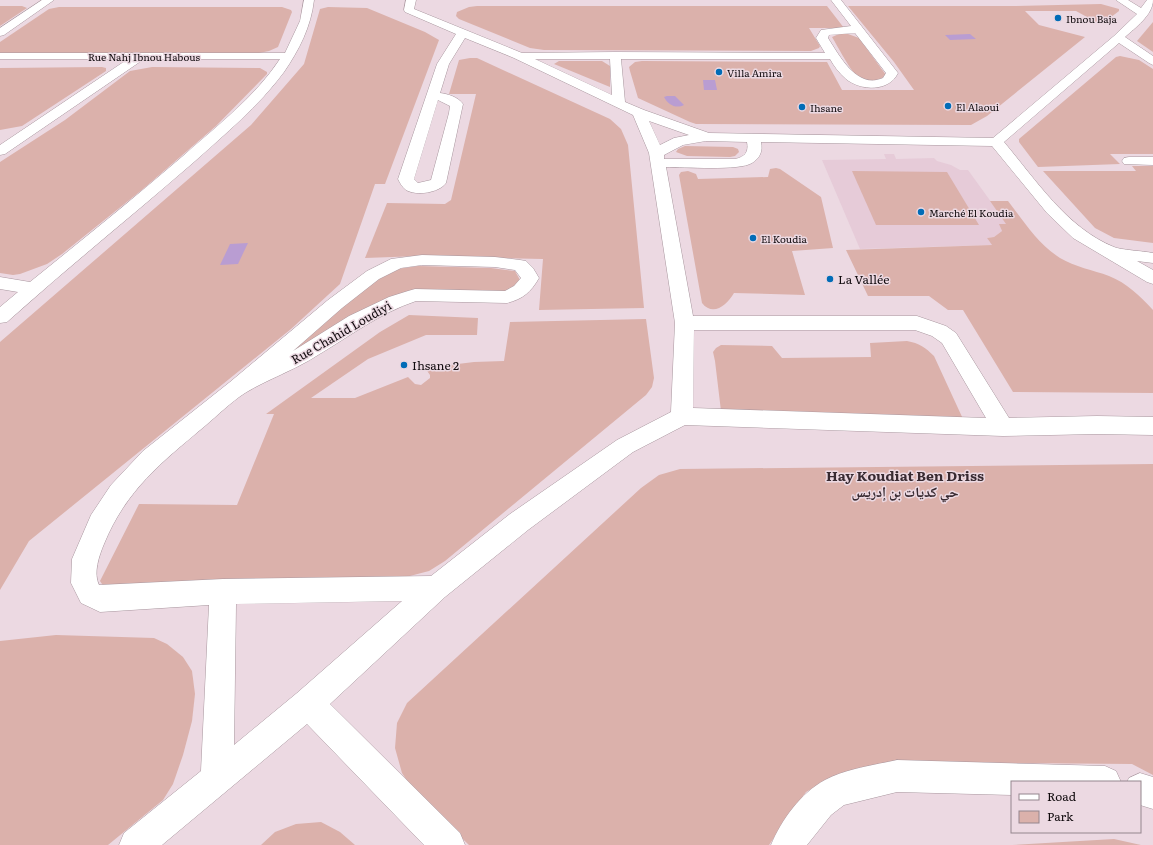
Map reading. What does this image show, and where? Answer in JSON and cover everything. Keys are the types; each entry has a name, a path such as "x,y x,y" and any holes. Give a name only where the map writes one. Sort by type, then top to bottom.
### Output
{"street":[{"path":"0,33 49,0"},
{"path":"0,317 33,288 128,212 246,107 274,77 288,56 303,29 308,13 309,0"},
{"path":"410,0 409,10 518,56 640,113 708,137"},
{"path":"836,0 892,73 890,78 885,82 874,84 861,82 852,78 845,72 822,38 825,32 858,29"},
{"path":"1121,0 1143,13"},
{"path":"656,158 679,141 708,137 996,142 1118,38 1143,13 1152,0"},
{"path":"432,95 444,97 457,104 456,113 438,183 421,188 413,188 407,184 406,179 432,95 443,64 462,32"},
{"path":"1118,38 1153,61"},
{"name":"Rue Nahj Ibnou Habous","path":"0,56 288,56"},
{"path":"0,152 141,56"},
{"path":"518,56 833,56"},
{"path":"615,56 619,103"},
{"path":"640,113 656,158 685,323 682,416"},
{"path":"0,136 21,137"},
{"path":"656,158 735,163 746,161 754,155 755,148 753,138"},
{"path":"996,142 1053,210 1079,234 1153,278"},
{"path":"1129,161 1153,161"},
{"path":"1108,252 1153,258"},
{"name":"Rue Chahid Loudiyi","path":"237,388 310,351 356,321 396,300 415,295 507,297 518,294 525,288 530,278 527,272 520,265 495,262 422,260 397,263 373,275 335,304 237,388 150,458 119,492 100,523 85,559 84,575 84,583 90,594 100,599 222,592 436,588"},
{"path":"0,283 33,288"},
{"path":"685,323 917,324 938,331 949,338 1003,426"},
{"path":"136,845 308,704 436,588 519,522 625,446 682,416 1003,426 1153,426"},
{"path":"217,778 222,592"},
{"path":"308,704 448,845"},
{"path":"788,845 798,829 819,803 837,791 897,776 1070,781"},
{"path":"1141,789 1153,792"}],"shaded area":[{"path":"970,34 976,39 950,40 945,35"},
{"path":"703,80 715,80 717,90 704,90"},
{"path":"675,96 684,105 678,107 672,106 664,97"},
{"name":"Marché El Koudia","path":"884,154 894,154 896,159 934,158 937,161 951,165 960,170 968,170 1007,224 1000,224 1002,231 994,237 987,238 992,245 860,249 822,160 886,159"},
{"path":"248,243 238,264 220,265 230,244"}],"green space":[{"path":"1101,4 1119,9 1119,11 1102,24 1082,18 1087,17 1076,11 1025,11 1039,25 1085,37 987,116 971,125 696,124 638,98 629,67 635,62 642,61 827,62 842,90 914,90 894,62 848,6 1014,6"},
{"path":"0,6 22,6 27,8 0,26"},
{"path":"827,6 844,28 809,28 820,46 819,48 811,51 544,50 530,48 459,19 456,16 457,12 469,7"},
{"path":"59,7 282,7 291,10 292,12 278,47 259,53 0,53 0,42 49,9"},
{"path":"328,7 367,8 425,32 439,40 385,184 375,184 340,284 291,329 29,541 0,590 0,342 251,125 304,64 320,9"},
{"path":"1153,22 1153,52 1137,41"},
{"path":"839,34 848,34 859,38 886,75 876,80 868,81 854,74 832,37"},
{"path":"1120,56 1139,60 1153,69 1153,154 1110,154 1120,164 1038,167 1019,142 1019,139 1116,57"},
{"path":"477,58 610,119 621,129 628,145 644,308 539,310 543,259 420,256 365,258 387,203 445,204 451,200 476,94 449,94 459,60"},
{"path":"559,61 602,61 610,66 610,87 554,64"},
{"path":"152,67 260,68 267,72 267,74 216,126 143,189 62,254 47,264 20,274 13,275 0,273 0,162 65,120 130,71"},
{"path":"0,68 106,68 106,71 22,126 0,130"},
{"path":"685,146 733,147 738,149 739,152 735,156 730,157 687,156 676,152 678,149"},
{"path":"1132,166 1153,166 1153,243 1114,238 1095,228 1043,171 1136,171"},
{"path":"770,169 780,169 821,197 833,248 792,251 805,295 734,293 728,302 720,308 711,309 706,307 702,303 679,175 681,172 688,171 696,174 698,179 768,177"},
{"path":"852,171 947,172 979,225 876,225"},
{"path":"990,201 1008,201 1032,232 1052,252 1072,264 1109,276 1122,282 1153,310 1153,393 1013,392 963,310 948,310 929,296 868,296 846,250 992,245 987,238 994,237 1002,231 999,224 1006,224"},
{"path":"418,266 491,268 515,271 520,280 512,289 500,292 413,291 283,356 341,307 379,278 397,269"},
{"path":"409,315 478,318 477,335 426,335 368,359 311,398 355,398 408,377 415,384 421,385 430,378 430,375 425,368 474,362 504,361 510,322 646,319 654,378 652,387 646,395 445,561 429,571 406,577 104,587 100,581 139,504 237,505 274,414 266,414 380,332"},
{"path":"907,341 922,346 934,356 963,419 721,411 713,352 721,345 772,346 782,358 871,357 870,343"},
{"path":"1153,464 1153,775 1132,764 910,762 858,768 824,782 806,792 769,845 469,845 415,793 402,773 395,748 397,723 407,703 641,488 659,475 680,469"},
{"path":"56,635 154,638 167,644 183,657 192,671 195,694 192,721 183,755 173,784 163,800 108,845 0,845 0,641"},
{"path":"321,822 340,832 355,845 261,845 275,832 296,824"},
{"path":"1114,839 1141,845 1012,845"}],"place":[{"name":"Ibnou Baja","path":"1058,18"},
{"name":"Villa Amira","path":"719,72"},
{"name":"El Alaoui","path":"948,106"},
{"name":"Ihsane","path":"802,107"},
{"name":"Marché El Koudia","path":"921,212"},
{"name":"El Koudia","path":"753,238"},
{"name":"La Vallée","path":"830,279"},
{"name":"Ihsane 2","path":"404,365"}],"district":[{"name":"Hay Koudiat Ben Driss حي كديات بن إدريس","path":"905,484"}]}
